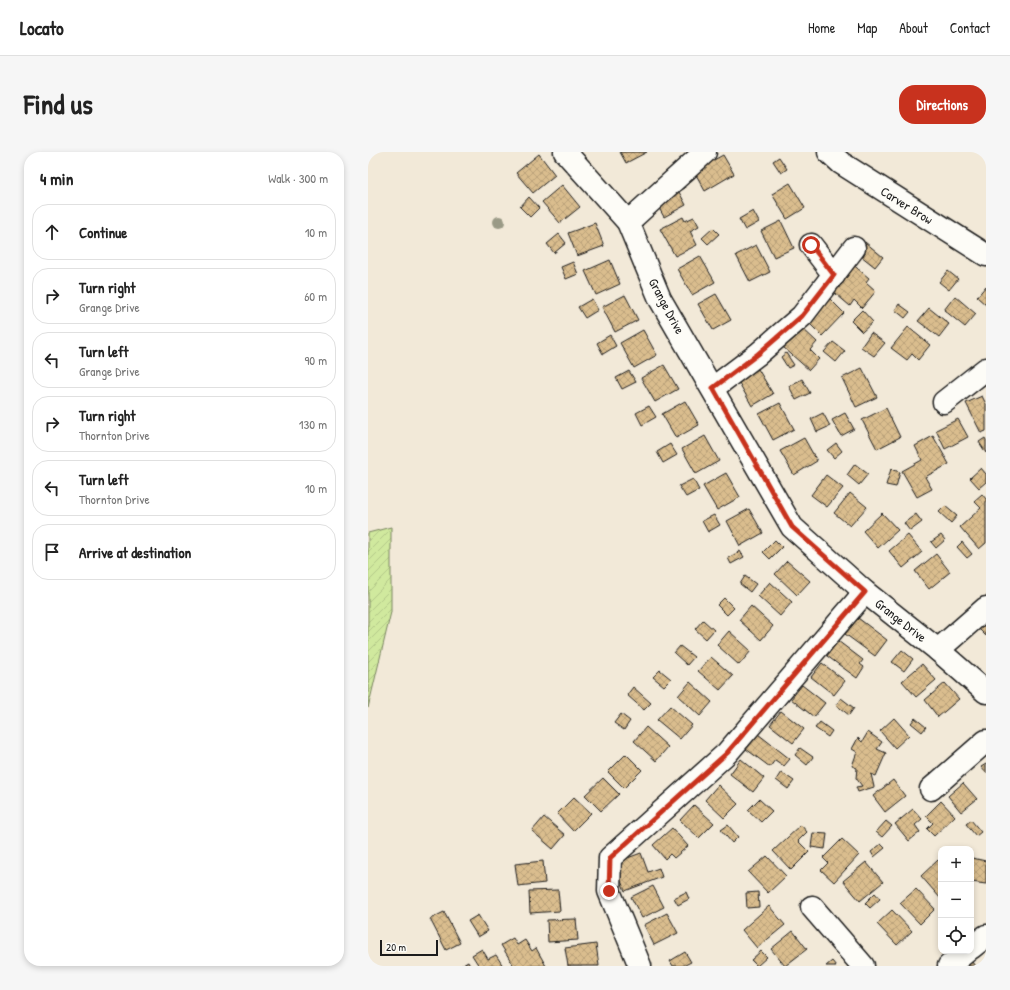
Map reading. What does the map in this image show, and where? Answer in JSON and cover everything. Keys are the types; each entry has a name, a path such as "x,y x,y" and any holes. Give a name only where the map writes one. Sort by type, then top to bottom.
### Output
{"street":[{"name":"Grange Drive","path":"565,152 628,222 660,298 792,527 865,592 938,650 986,692"},
{"path":"628,222 706,152"},
{"name":"Carver Brow","path":"829,152 841,164 986,255"},
{"path":"811,245 834,275"},
{"path":"713,388 758,354 802,316 854,248"},
{"path":"944,402 986,369"},
{"path":"640,966 609,891 610,858 727,753 865,592"},
{"path":"938,650 986,608"},
{"path":"931,789 986,741"},
{"path":"812,907 863,966"},
{"path":"974,946 986,936"},
{"path":"949,966 963,954"}],"green space":[{"path":"391,527 391,612 368,708 368,533"}],"building":[{"path":"620,152 647,152 626,163"},
{"path":"539,154 555,175 533,193 516,173"},
{"path":"723,155 734,174 705,191 694,171"},
{"path":"779,157 787,169 781,173 773,161"},
{"path":"681,180 685,188 679,192 686,205 664,217 655,201"},
{"path":"790,183 805,208 787,219 772,194"},
{"path":"562,185 580,207 560,223 542,202"},
{"path":"529,197 539,208 530,217 520,207"},
{"path":"753,211 759,222 745,230 739,219"},
{"path":"683,217 685,221 694,217 699,226 690,231 697,245 675,256 660,229"},
{"path":"781,221 794,248 774,257 761,231"},
{"path":"595,223 604,246 577,256 568,233"},
{"path":"713,228 719,234 708,244 702,238"},
{"path":"559,234 566,243 554,253 547,244"},
{"path":"865,242 883,257 875,267 856,252"},
{"path":"756,245 770,272 750,282 736,255"},
{"path":"700,256 715,282 692,295 677,269"},
{"path":"610,260 620,284 596,295 585,271"},
{"path":"573,262 578,274 566,279 561,267"},
{"path":"851,263 869,278 866,282 876,291 862,308 854,300 850,306 829,288"},
{"path":"948,271 958,279 949,290 939,282"},
{"path":"986,286 986,305 977,297"},
{"path":"716,294 731,320 713,330 698,304"},
{"path":"625,295 638,320 615,332 602,307"},
{"path":"826,295 844,313 822,336 804,318"},
{"path":"955,296 976,314 965,327 944,310"},
{"path":"592,299 598,310 585,318 578,307"},
{"path":"899,304 910,312 905,318 895,310"},
{"path":"929,308 949,324 939,337 918,321"},
{"path":"862,310 873,322 862,332 851,321"},
{"path":"801,327 817,342 810,350 819,359 809,370 783,347"},
{"path":"908,327 930,345 918,360 912,354 907,360 891,348"},
{"path":"643,330 657,355 634,368 620,343"},
{"path":"871,333 885,343 874,356 861,347"},
{"path":"610,335 616,346 603,354 597,343"},
{"path":"833,342 845,351 836,362 824,352"},
{"path":"786,353 794,365 788,368 781,357"},
{"path":"664,365 678,389 655,402 641,378"},
{"path":"862,368 877,397 856,407 842,378"},
{"path":"758,369 773,394 752,406 738,381"},
{"path":"629,371 636,382 622,389 616,378"},
{"path":"802,379 810,393 796,400 789,386"},
{"path":"982,396 986,404 986,431 981,433 966,403"},
{"path":"685,401 699,425 676,438 662,414"},
{"path":"780,403 794,429 773,440 759,414"},
{"path":"649,406 656,417 642,425 636,413"},
{"path":"886,408 900,437 877,449 862,420"},
{"path":"823,413 830,426 817,432 811,419"},
{"path":"845,413 854,429 841,436 832,420"},
{"path":"958,419 968,437 945,449 936,430"},
{"path":"705,436 719,461 696,474 682,449"},
{"path":"933,436 949,464 925,477 932,489 917,497 902,471 922,460 915,446"},
{"path":"804,438 817,461 794,475 780,451"},
{"path":"985,438 986,440 986,453 979,442"},
{"path":"836,443 842,451 834,458 827,450"},
{"path":"670,444 677,455 663,463 657,452"},
{"path":"855,464 868,474 859,485 847,475"},
{"path":"981,468 986,474 986,482 979,488 970,478"},
{"path":"891,469 900,472 896,487 886,485"},
{"path":"726,473 740,497 717,510 703,486"},
{"path":"826,475 843,488 827,507 811,495"},
{"path":"693,479 699,490 686,497 679,486"},
{"path":"850,493 867,507 850,526 834,513"},
{"path":"982,494 986,499 986,543 979,549 960,527 981,508 974,501"},
{"path":"945,506 957,516 951,523 939,512"},
{"path":"749,509 763,533 740,546 727,521"},
{"path":"882,513 898,530 878,548 863,531"},
{"path":"916,514 922,522 910,531 904,523"},
{"path":"714,515 720,525 708,532 702,521"},
{"path":"908,535 922,552 903,568 889,551"},
{"path":"941,535 945,540 936,548 931,542"},
{"path":"775,540 782,547 770,559 763,552"},
{"path":"962,542 972,554 967,558 957,547"},
{"path":"740,551 744,557 731,564 728,558"},
{"path":"936,554 950,572 929,589 915,571"},
{"path":"787,561 810,581 797,595 775,574"},
{"path":"745,576 756,584 750,592 740,584"},
{"path":"770,582 792,602 780,616 758,596"},
{"path":"724,598 734,608 727,615 717,605"},
{"path":"751,606 773,626 761,640 739,620"},
{"path":"858,618 887,640 875,656 845,634"},
{"path":"703,620 714,630 706,639 695,629"},
{"path":"986,620 986,636 978,628"},
{"path":"729,631 751,651 739,665 717,645"},
{"path":"838,641 863,660 860,664 864,667 857,678 827,656"},
{"path":"680,646 694,657 687,665 674,653"},
{"path":"902,650 913,659 904,671 892,662"},
{"path":"711,657 733,676 720,690 698,671"},
{"path":"822,663 845,681 834,695 811,677"},
{"path":"922,664 936,680 916,697 902,681"},
{"path":"660,670 671,679 664,686 653,677"},
{"path":"690,682 712,702 700,716 678,696"},
{"path":"945,683 959,699 938,717 925,700"},
{"path":"802,685 825,703 814,717 791,699"},
{"path":"633,687 651,703 644,710 627,695"},
{"path":"841,698 854,708 849,715 836,705"},
{"path":"670,706 692,725 680,739 657,720"},
{"path":"781,711 804,729 793,743 770,725"},
{"path":"621,714 630,721 624,730 614,723"},
{"path":"894,718 909,735 895,748 880,731"},
{"path":"915,718 926,727 922,732 911,723"},
{"path":"820,722 832,731 828,737 815,728"},
{"path":"646,727 668,747 656,761 634,741"},
{"path":"868,732 882,742 877,749 886,753 876,776 871,774 874,787 858,792 856,787 862,786 856,778 857,768 852,766 857,752 852,749 858,738 862,742"},
{"path":"758,734 790,759 784,766 775,760 770,767 746,749"},
{"path":"800,748 813,757 807,765 795,755"},
{"path":"626,754 642,770 624,788 608,772"},
{"path":"741,759 764,778 753,792 730,774"},
{"path":"986,764 986,773 981,767"},
{"path":"781,772 794,781 788,789 776,780"},
{"path":"603,778 619,794 601,811 585,795"},
{"path":"893,780 905,796 885,812 873,796"},
{"path":"963,783 977,799 961,812 948,796"},
{"path":"718,785 738,804 724,818 705,800"},
{"path":"574,797 591,813 573,831 557,814"},
{"path":"759,799 772,811 761,822 748,810"},
{"path":"941,801 955,816 934,836 927,829 933,823 926,816"},
{"path":"694,805 714,823 699,838 680,820"},
{"path":"913,809 922,819 915,825 920,832 909,841 895,824"},
{"path":"544,817 565,835 553,849 532,831"},
{"path":"971,820 981,832 976,836 966,824"},
{"path":"886,821 892,826 882,837 876,832"},
{"path":"728,825 738,837 732,843 721,830"},
{"path":"801,825 807,832 798,841 809,852 791,870 773,851"},
{"path":"672,828 688,846 674,858 670,854 665,859 653,845"},
{"path":"813,833 827,834 825,849 811,847"},
{"path":"842,839 859,855 834,882 821,870 828,863 823,858"},
{"path":"881,844 885,848 874,857 871,852"},
{"path":"641,853 648,872 659,868 662,877 625,891 614,863"},
{"path":"767,856 786,876 768,893 748,872"},
{"path":"974,858 986,861 986,884 974,882"},
{"path":"938,860 938,896 921,876"},
{"path":"543,861 545,883 518,886 515,864"},
{"path":"866,862 883,882 860,901 843,881"},
{"path":"653,886 664,907 642,918 631,897"},
{"path":"916,889 935,909 920,924 900,903"},
{"path":"558,890 560,911 530,913 529,891"},
{"path":"686,892 689,899 678,905 674,898"},
{"path":"758,892 759,907 747,908 746,893"},
{"path":"875,893 880,899 870,908 865,903"},
{"path":"769,906 785,925 757,948 742,930"},
{"path":"892,910 912,931 897,945 877,924"},
{"path":"444,912 460,943 446,950 430,919"},
{"path":"667,913 678,933 654,945 644,925"},
{"path":"478,915 488,931 478,937 468,921"},
{"path":"576,919 578,940 548,942 547,920"},
{"path":"793,931 807,949 785,966 771,949"},
{"path":"513,938 517,945 525,940 532,951 536,948 546,966 514,966 501,945"},
{"path":"596,944 599,966 568,966 565,948"},
{"path":"482,949 488,959 496,955 503,966 479,966 472,955"},
{"path":"761,951 767,957 757,966 751,960"},
{"path":"685,952 691,962 683,966 673,966 670,961"},
{"path":"832,961 836,966 826,966"},
{"path":"468,962 470,966 461,966"},
{"path":"972,962 975,966 967,966"}],"route":[{"path":"609,891 610,858 727,753 865,592 792,527 713,388 758,354 802,316 834,275 811,245"}]}
